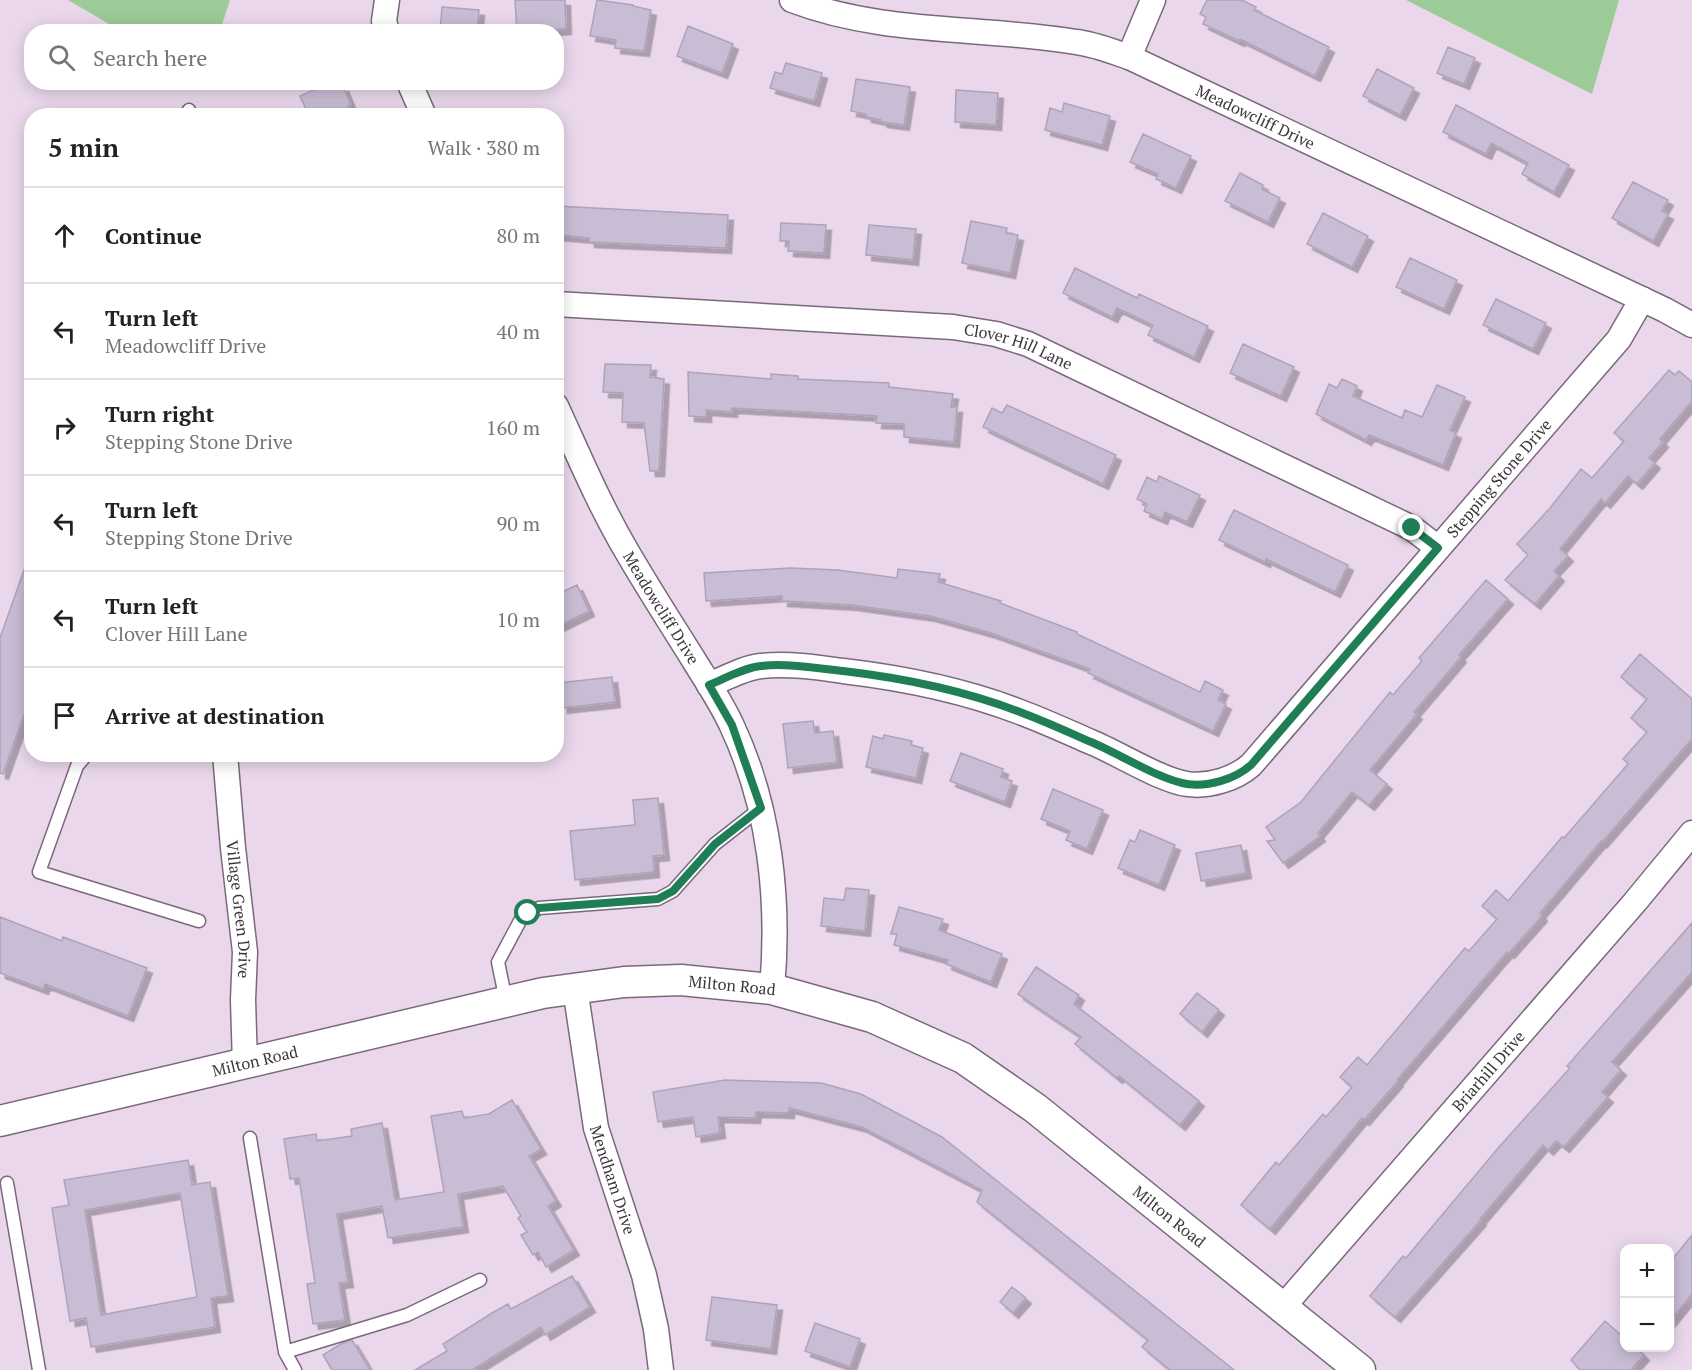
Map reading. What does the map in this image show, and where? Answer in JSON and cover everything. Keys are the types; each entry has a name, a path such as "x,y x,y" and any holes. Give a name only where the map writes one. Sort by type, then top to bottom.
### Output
{"street":[{"path":"385,24 387,0"},
{"name":"Meadowcliff Drive","path":"792,0 873,22 1076,42 1129,57 1642,299 1692,325"},
{"path":"1129,57 1153,0"},
{"path":"413,90 420,108"},
{"name":"Stepping Stone Drive","path":"709,685 760,666 807,666 894,677 966,694 1020,712 1171,779 1188,784 1210,783 1232,777 1251,765 1619,339 1642,299"},
{"name":"Clover Hill Lane","path":"564,304 953,327 996,334 1028,344 1412,528 1438,548"},
{"name":"Meadowcliff Drive","path":"564,422 625,548 732,725 761,808 773,876 775,956 772,989"},
{"name":"Village Green Drive","path":"226,762 245,952 243,1000 245,1065"},
{"name":"Briarhill Drive","path":"1282,1308 1692,833"},
{"name":"Milton Road","path":"0,1121 245,1065 506,1001 575,988 624,982 681,980 772,989 872,1017 963,1058 1035,1108 1360,1370"},
{"name":"Mendham Drive","path":"575,988 596,1128 644,1275 656,1329 661,1370"}],"lane":[{"path":"80,762 39,872 198,921"},
{"path":"506,1001 498,962 521,919 528,913 539,908 658,899 673,891 715,844 761,808"},
{"path":"250,1138 285,1352 295,1370"},
{"path":"8,1183 39,1370"},
{"path":"285,1352 407,1315 480,1280"}],"green space":[{"path":"68,0 230,0 222,24 109,24"},
{"path":"1406,0 1619,0 1592,94"}],"building":[{"path":"515,0 565,0 566,29 564,29 564,24 516,24"},
{"path":"597,0 651,10 644,51 615,48 616,40 590,36"},
{"path":"1207,0 1242,0 1256,7 1254,10 1329,47 1315,76 1240,39 1239,41 1203,24 1206,17 1200,14"},
{"path":"442,7 479,10 478,24 441,24"},
{"path":"688,26 733,44 722,73 677,56"},
{"path":"1448,47 1475,58 1464,84 1437,73"},
{"path":"786,63 822,73 814,101 770,88 775,72 782,74"},
{"path":"1377,69 1414,88 1400,115 1363,96"},
{"path":"856,79 910,87 904,125 882,122 866,117 866,114 851,111"},
{"path":"313,90 345,90 351,105 348,106 349,108 305,108 300,96"},
{"path":"956,90 998,93 996,125 955,122"},
{"path":"1064,103 1110,116 1102,145 1045,130 1050,108 1062,112"},
{"path":"1456,105 1569,165 1554,192 1522,174 1528,163 1491,143 1486,154 1443,132"},
{"path":"1143,134 1191,156 1176,188 1156,179 1158,174 1130,162"},
{"path":"1240,173 1263,185 1262,189 1280,198 1268,222 1225,201"},
{"path":"1633,182 1668,200 1662,211 1668,214 1653,241 1612,218"},
{"path":"564,206 728,215 726,248 589,242 589,238 564,236"},
{"path":"1323,213 1368,236 1352,267 1307,244"},
{"path":"971,221 1007,228 1006,233 1018,235 1010,273 962,263"},
{"path":"781,223 826,225 824,253 788,251 789,241 780,241"},
{"path":"869,225 916,229 913,260 866,255"},
{"path":"1410,258 1457,280 1444,309 1396,287"},
{"path":"1075,268 1137,298 1139,294 1208,326 1194,357 1148,335 1153,325 1117,308 1112,317 1063,293"},
{"path":"1496,299 1546,323 1533,349 1483,325"},
{"path":"1243,344 1294,367 1281,396 1230,373"},
{"path":"605,364 651,365 650,377 664,379 659,471 650,471 644,423 622,422 623,393 603,392"},
{"path":"1669,370 1675,375 1679,371 1692,382 1692,401 1660,439 1663,442 1649,458 1655,463 1637,484 1628,476 1605,503 1601,499 1560,549 1568,556 1554,571 1559,576 1535,604 1505,580 1528,555 1517,544 1581,469 1592,478 1624,441 1614,433"},
{"path":"688,372 771,379 771,374 798,376 798,379 889,383 889,387 953,394 951,407 957,407 954,442 904,437 904,424 876,423 877,416 732,408 732,412 706,410 706,417 689,416"},
{"path":"1342,379 1357,386 1353,396 1402,418 1405,410 1422,417 1437,385 1465,397 1450,430 1456,433 1443,465 1369,435 1366,440 1316,414 1329,384 1337,388"},
{"path":"1007,405 1116,455 1103,484 983,427 992,408 1002,413"},
{"path":"1159,476 1200,495 1187,522 1165,512 1162,519 1144,511 1147,504 1137,499 1147,477 1157,482"},
{"path":"1234,510 1348,565 1335,592 1266,559 1265,562 1219,540"},
{"path":"791,568 838,570 897,578 898,569 940,574 938,582 1001,601 1000,603 1077,632 1200,692 1205,681 1223,690 1218,700 1226,704 1213,731 1088,673 1090,669 991,633 930,616 852,605 782,601 782,596 706,601 704,573"},
{"path":"24,570 24,715 3,774 0,773 0,638"},
{"path":"1486,580 1508,599 1459,655 1461,657 1414,712 1417,714 1370,770 1387,784 1369,805 1352,792 1318,833 1320,836 1283,863 1267,841 1275,840 1266,827 1301,802 1390,692 1393,695 1422,661 1419,658"},
{"path":"577,585 589,611 564,623 564,591"},
{"path":"1640,654 1692,699 1692,739 1601,841 1540,913 1542,916 1509,953 1507,952 1364,1120 1362,1118 1270,1229 1241,1205 1276,1162 1279,1165 1323,1114 1326,1117 1352,1087 1340,1077 1358,1057 1367,1065 1465,948 1469,951 1497,919 1482,906 1496,890 1508,901 1628,764 1623,759 1647,732 1631,718 1647,699 1621,677"},
{"path":"612,677 615,702 564,708 564,682"},
{"path":"813,721 815,733 833,731 837,762 788,768 783,724"},
{"path":"884,735 912,741 911,745 923,748 916,778 866,767 873,736 883,739"},
{"path":"961,753 1003,769 1001,777 1012,781 1005,802 950,781"},
{"path":"1053,789 1103,810 1087,849 1066,840 1070,831 1041,819"},
{"path":"658,798 664,855 653,856 654,872 575,880 570,831 635,825 633,800"},
{"path":"1140,830 1175,845 1159,885 1118,868 1130,840 1135,842"},
{"path":"1241,845 1246,873 1201,881 1196,853"},
{"path":"846,888 869,890 865,931 821,926 824,898 844,900"},
{"path":"899,907 943,919 939,930 1002,954 991,982 946,964 948,960 894,945 897,934 891,934"},
{"path":"0,917 62,941 63,937 147,968 128,1016 45,984 43,989 0,973"},
{"path":"1692,923 1692,972 1612,1062 1621,1070 1602,1092 1608,1097 1564,1147 1556,1141 1548,1150 1543,1145 1481,1220 1395,1317 1370,1296 1403,1256 1406,1258 1499,1147 1570,1068 1567,1066"},
{"path":"1036,967 1079,995 1074,1004 1199,1101 1180,1125 1075,1044 1081,1037 1018,994"},
{"path":"1197,993 1219,1010 1202,1032 1180,1014"},
{"path":"725,1080 821,1083 861,1094 942,1137 1234,1370 1170,1370 1142,1347 1148,1340 977,1202 982,1190 862,1127 789,1108 789,1113 756,1112 755,1118 718,1117 720,1133 696,1137 693,1117 658,1122 653,1092"},
{"path":"512,1100 541,1149 529,1156 556,1201 548,1206 574,1250 546,1267 538,1252 533,1255 521,1235 527,1232 518,1218 521,1216 503,1186 458,1194 463,1227 388,1238 382,1206 337,1214 348,1282 339,1283 345,1320 313,1324 307,1284 315,1283 299,1178 290,1179 284,1139 316,1134 317,1141 352,1136 351,1129 382,1123 395,1200 444,1192 431,1116 462,1111 464,1118 489,1114"},
{"path":"188,1160 192,1185 210,1182 228,1296 211,1298 215,1327 91,1347 86,1318 70,1321 52,1208 69,1205 64,1180","holes":["180,1193 197,1297 101,1315 85,1210"]},
{"path":"1692,1235 1692,1294 1674,1316 1674,1298 1674,1257"},
{"path":"572,1276 590,1307 545,1335 541,1327 472,1370 415,1370 447,1351 443,1344 492,1313 508,1304 511,1309"},
{"path":"1012,1287 1026,1298 1013,1313 1000,1302"},
{"path":"712,1297 777,1305 771,1349 706,1340"},
{"path":"1605,1321 1620,1334 1620,1352 1641,1352 1644,1355 1631,1370 1580,1370 1571,1360"},
{"path":"815,1323 860,1339 850,1367 805,1351"},
{"path":"352,1340 370,1370 332,1370 323,1355"}],"route":[{"path":"528,913 539,908 658,899 673,891 715,844 761,808 732,725 709,685 760,666 807,666 894,677 966,694 1020,712 1171,779 1188,784 1210,783 1232,777 1245,771 1251,765 1438,548 1412,528"}]}
